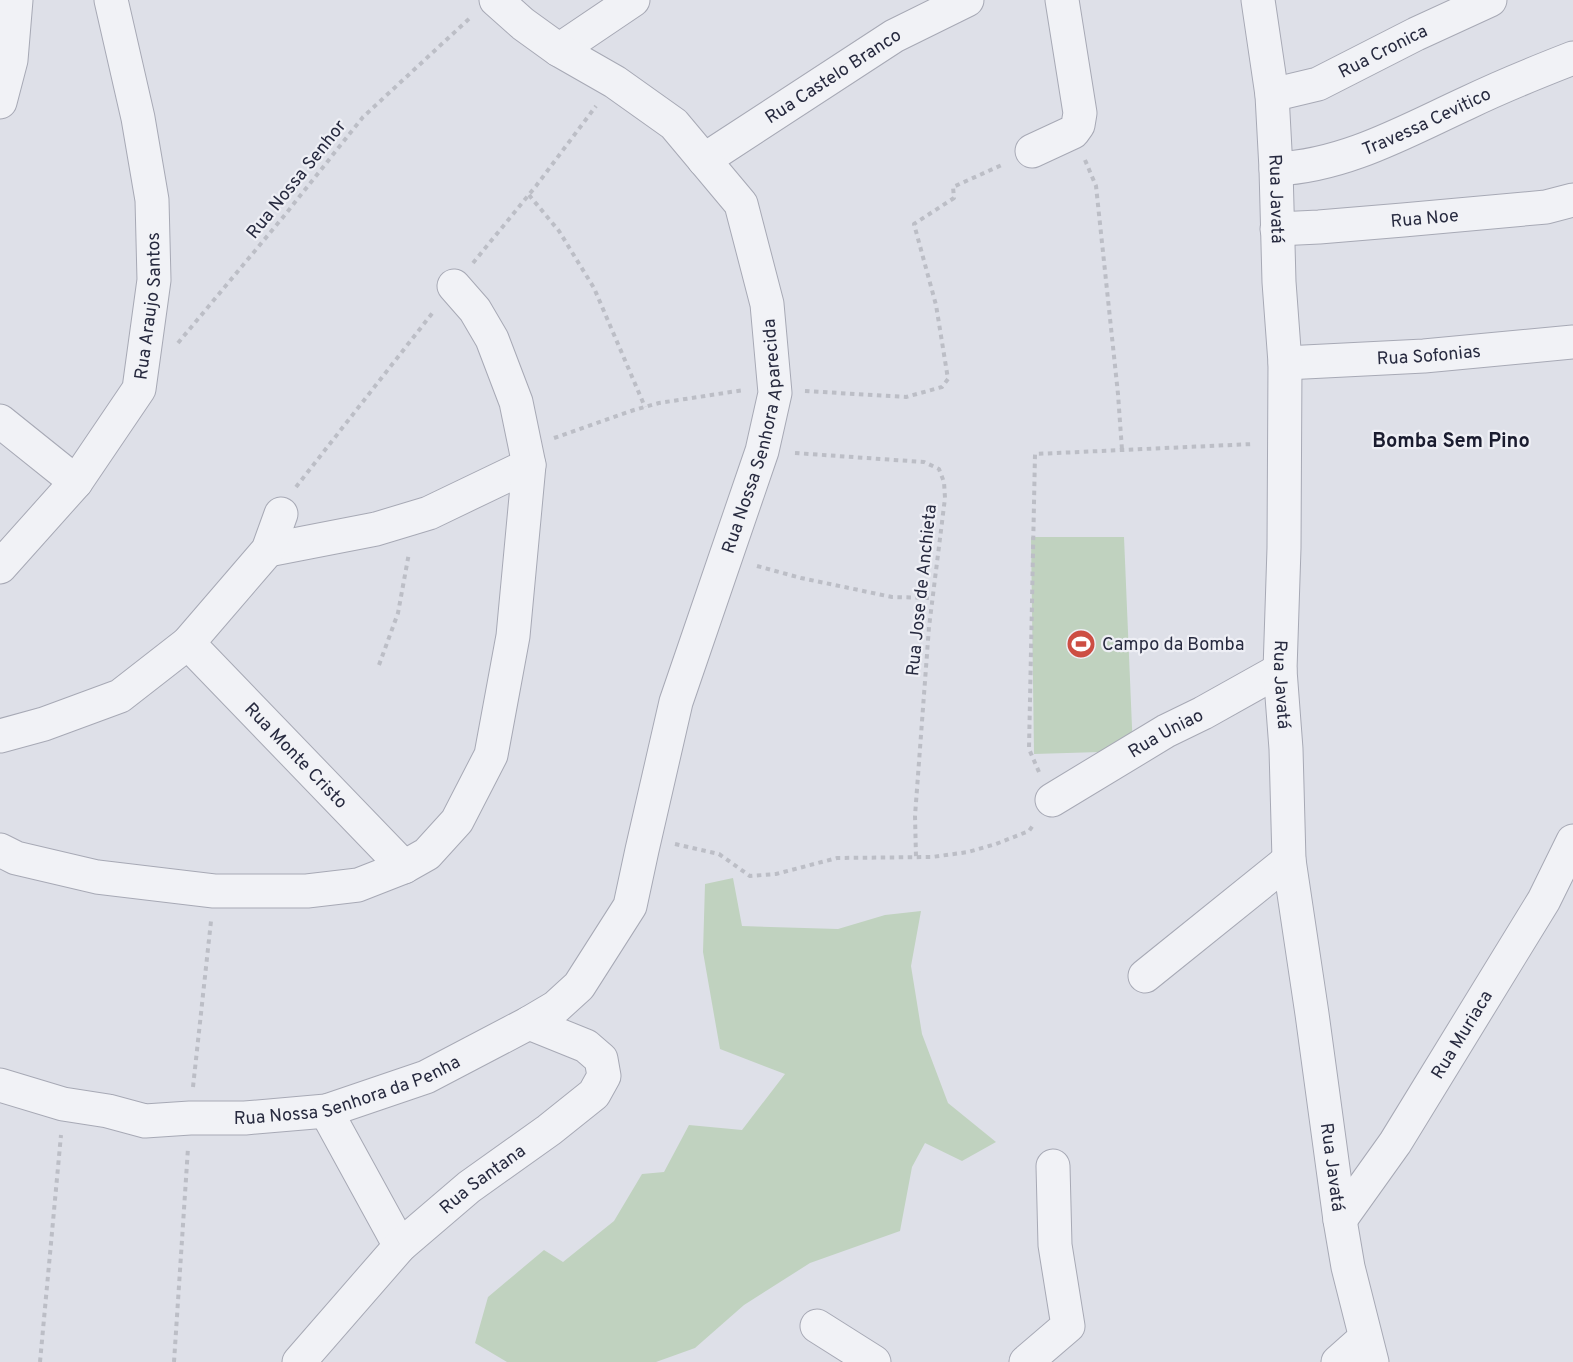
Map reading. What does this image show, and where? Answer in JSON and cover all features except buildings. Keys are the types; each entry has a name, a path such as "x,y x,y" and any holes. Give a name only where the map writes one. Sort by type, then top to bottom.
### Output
{"street":[{"path":"0,102 11,60 16,0"},
{"name":"Rua Araujo Santos","path":"0,567 76,482 139,390 154,280 152,200 138,118 111,0"},
{"path":"559,50 633,0"},
{"name":"Rua Castelo Branco","path":"704,160 894,36 967,0"},
{"path":"1032,151 1073,132 1078,125 1080,113 1062,0"},
{"name":"Rua Javatá","path":"1259,0 1272,95 1285,363 1284,548 1280,670 1286,749 1289,860 1340,1220 1348,1266 1369,1350"},
{"name":"Rua Cronica","path":"1272,95 1318,84 1416,34 1490,0"},
{"name":"Rua Nossa Senhora Aparecida","path":"485,8 523,24 559,50 615,82 674,124 741,204 767,304 775,393 762,451 676,702 630,906"},
{"name":"Travessa Cevitico","path":"1276,169 1292,169 1326,162 1389,140 1531,74 1573,58"},
{"name":"Rua Noe","path":"1277,229 1546,207 1573,200"},
{"path":"0,850 16,858 97,877 214,891 307,891 358,885 404,867 427,854 457,821 490,755 513,636 527,457 516,402 492,339 475,310 454,286"},
{"name":"Rua Sofonias","path":"1285,363 1424,356 1573,342"},
{"path":"0,421 76,482"},
{"path":"268,550 366,531 429,513 527,457"},
{"path":"0,736 44,724 120,696 188,642 268,550 281,514"},
{"name":"Rua Monte Cristo","path":"188,642 404,867"},
{"name":"Rua Uniao","path":"1052,800 1166,731 1280,670"},
{"name":"Rua Muriaca","path":"1340,1220 1395,1143 1544,900 1573,841"},
{"path":"1145,976 1289,860"},
{"name":"Rua Nossa Senhora da Penha","path":"0,1084 63,1104 108,1111 145,1121 245,1118 326,1111 426,1077 556,1007 579,986 630,906"},
{"name":"Rua Santana","path":"299,1362 400,1246 469,1187 549,1130 594,1094 604,1076 601,1059 586,1046 529,1023"},
{"path":"326,1111 400,1246"},
{"path":"1026,1362 1068,1326 1055,1245 1053,1166"},
{"path":"816,1326 874,1362"},
{"path":"1338,1362 1369,1350"}],"path":[{"name":"Rua Nossa Senhor","path":"177,344 363,117 485,8"},
{"path":"1073,132 1096,186 1122,450"},
{"path":"527,457 645,406 659,403 748,390 775,393 796,391 906,397 942,387 948,379 936,304 914,224 954,198 953,186 1032,151"},
{"path":"529,195 559,231 594,288 645,406"},
{"path":"645,837 719,854 750,876 776,874 837,858 932,857 969,852 1029,831 1052,800 1029,749 1035,454 1284,443"},
{"name":"Rua Jose de Anchieta","path":"762,451 924,462 939,469 944,482 945,498 929,627 915,816 916,857"},
{"path":"379,665 398,613 410,547 407,519"},
{"path":"731,540 747,564 892,597 933,598"},
{"path":"40,1362 63,1104"}],"green space":[{"name":"Campo da Bomba","path":"1031,537 1124,537 1133,751 1034,754"},
{"path":"733,878 742,926 838,929 885,915 921,911 911,966 922,1034 948,1103 996,1142 962,1161 925,1143 912,1167 900,1231 810,1263 744,1305 695,1348 656,1362 507,1362 475,1343 488,1297 544,1250 563,1262 614,1221 642,1174 664,1172 689,1125 742,1130 785,1074 720,1049 703,952 705,884"}],"place":[{"name":"Campo da Bomba","path":"1081,644"}],"district":[{"name":"Bomba Sem Pino","path":"1451,440"}]}
